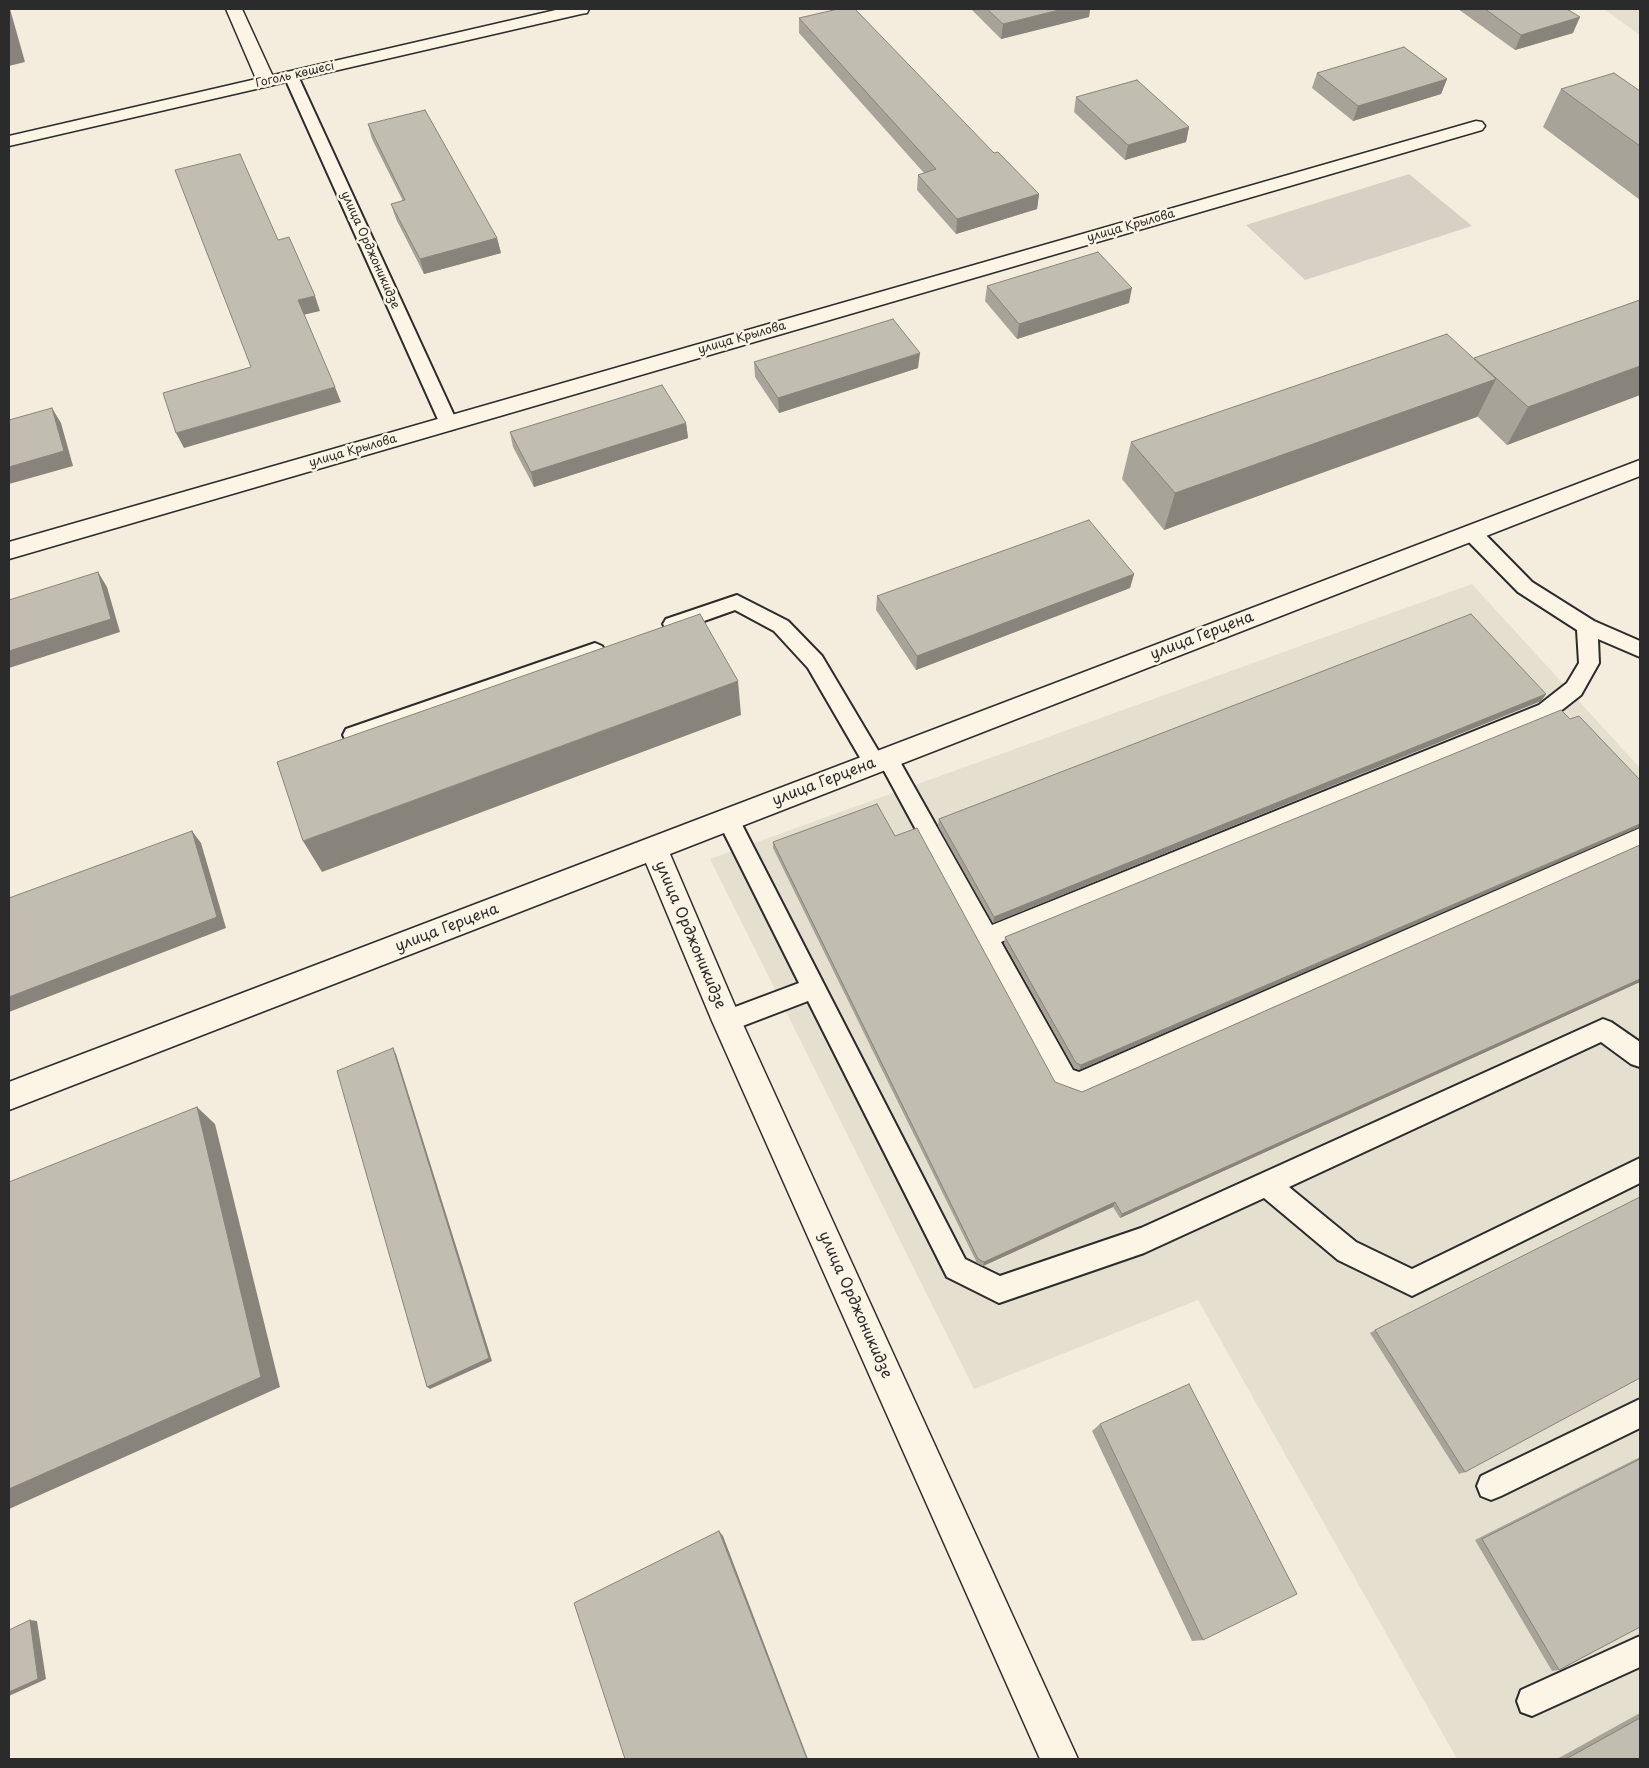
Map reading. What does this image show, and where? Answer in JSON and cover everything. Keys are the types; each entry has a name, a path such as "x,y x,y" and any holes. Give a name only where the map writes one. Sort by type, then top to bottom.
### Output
{"street":[{"path":"234,9 266,81"},
{"name":"Гоголь көшесі","path":"9,141 581,9"},
{"name":"улица Крылова","path":"9,551 1476,126"},
{"name":"улица Герцена","path":"9,1096 1640,468"},
{"name":"улица Орджоникидзе","path":"654,849 727,1021 1059,1759"}],"lane":[{"name":"улица Орджоникидзе","path":"291,76 449,424"},
{"path":"1472,533 1525,587 1587,626 1640,649"},
{"path":"652,631 737,602 781,626 815,662 881,760 987,937 1064,1078 1079,1084 1640,837"},
{"path":"987,937 1546,711 1574,689 1589,663 1587,626"},
{"path":"353,735 615,644"},
{"path":"728,820 956,1268 998,1290 1144,1240 1603,1030 1640,1056"},
{"path":"727,1021 814,988"},
{"path":"1266,1184 1347,1251 1412,1283 1640,1170"},
{"path":"1491,1486 1640,1413"},
{"path":"1532,1701 1640,1651"}],"shaded area":[{"path":"1604,9 1640,9 1640,35"},
{"path":"1409,174 1472,226 1305,280 1246,225"},
{"path":"1472,584 1640,768 1640,1759 1457,1759 1198,1300 974,1389 710,859"}],"building":[{"path":"838,9 855,9 994,153 998,152 1039,194 957,219 918,175 936,169 799,18"},
{"path":"987,9 1063,9 1003,24"},
{"path":"1485,9 1567,9 1580,17 1521,35"},
{"path":"1404,47 1447,79 1358,106 1317,73"},
{"path":"1614,73 1640,91 1640,146 1561,89"},
{"path":"1137,80 1189,127 1128,145 1076,97"},
{"path":"425,110 497,238 420,259 391,204 405,200 368,124"},
{"path":"240,154 278,240 289,237 315,296 298,300 335,387 176,433 163,393 251,367 175,170"},
{"path":"1098,252 1132,288 1019,324 987,286"},
{"path":"1640,300 1640,366 1528,407 1474,358"},
{"path":"893,319 920,353 778,398 754,362"},
{"path":"1447,334 1496,379 1175,493 1131,442"},
{"path":"662,385 686,423 531,472 510,432"},
{"path":"52,408 64,451 9,467 9,420"},
{"path":"1089,520 1134,574 917,656 877,596"},
{"path":"98,572 111,619 9,651 9,600"},
{"path":"700,614 738,681 303,841 277,762"},
{"path":"1471,614 1546,694 994,917 939,819"},
{"path":"1561,710 1570,719 1579,716 1640,780 1640,824 1081,1065 1076,1063 1005,937"},
{"path":"877,804 895,836 917,828 1055,1082 1082,1092 1640,845 1640,979 1122,1214 1115,1202 984,1262 978,1259 773,842"},
{"path":"192,831 217,917 9,997 9,898"},
{"path":"393,1048 489,1358 427,1387 337,1071"},
{"path":"197,1107 261,1377 9,1489 9,1182"},
{"path":"1640,1197 1640,1378 1465,1472 1375,1330"},
{"path":"1189,1384 1297,1594 1203,1640 1100,1424"},
{"path":"1640,1459 1640,1627 1559,1670 1482,1539"},
{"path":"719,1531 807,1759 625,1759 574,1603"},
{"path":"30,1620 38,1679 9,1692 9,1630"},
{"path":"1640,1718 1640,1759 1566,1759"}]}
